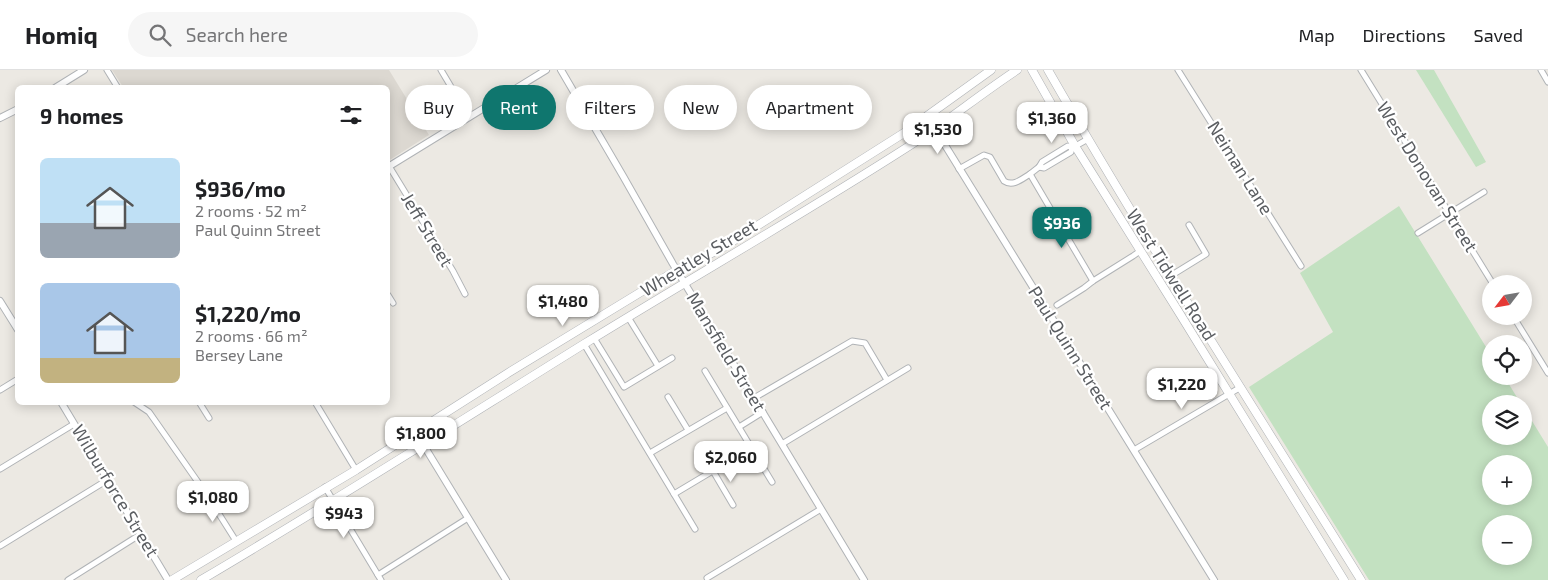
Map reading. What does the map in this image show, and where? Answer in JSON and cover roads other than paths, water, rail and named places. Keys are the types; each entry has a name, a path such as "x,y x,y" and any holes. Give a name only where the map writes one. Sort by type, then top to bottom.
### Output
{"main road":[{"name":"Wheatley Street","path":"172,580 356,470 501,377 677,270 722,248 914,126 991,70"},
{"name":"Wheatley Street","path":"201,580 628,317 852,182 935,130 974,99 1017,70"},
{"name":"West Tidwell Road","path":"1032,70 1073,147 1180,314 1344,580"},
{"name":"West Tidwell Road","path":"1048,70 1190,306 1361,580"},
{"path":"845,171 852,182"},
{"path":"762,222 769,233"},
{"path":"1180,314 1190,306"},
{"path":"586,326 594,338"},
{"path":"501,377 510,391"},
{"path":"1276,470 1290,466"},
{"path":"253,531 261,544"}],"street":[{"path":"60,85 84,70"},
{"path":"107,70 116,85"},
{"path":"441,70 450,85"},
{"path":"472,115 546,70"},
{"name":"Mansfield Street","path":"561,70 684,283 864,580"},
{"name":"Neiman Lane","path":"1178,70 1301,266"},
{"name":"West Donovan Street","path":"1361,70 1487,275"},
{"path":"1541,70 1548,82"},
{"path":"0,118 15,110"},
{"name":"Paul Quinn Street","path":"927,116 1214,580"},
{"path":"390,166 448,130"},
{"path":"959,169 984,155 990,157 1004,181 1015,183 1039,167 1042,162 1068,146 1073,147 1088,139"},
{"name":"Jeff Street","path":"390,170 453,271 464,294"},
{"path":"1030,174 1093,281"},
{"path":"1418,233 1484,192"},
{"path":"1172,275 1206,254 1189,225"},
{"path":"1057,305 1140,251"},
{"path":"390,299 392,303"},
{"path":"0,302 3,313 15,327"},
{"path":"628,317 658,366"},
{"path":"1519,325 1548,373"},
{"path":"594,338 624,387 672,358"},
{"path":"754,398 852,341 865,343 887,380"},
{"path":"584,344 695,529"},
{"path":"782,444 908,368"},
{"path":"704,371 772,482"},
{"path":"0,390 15,381"},
{"path":"1134,450 1241,387"},
{"path":"668,397 688,430"},
{"name":"Wilburforce Street","path":"63,405 168,580"},
{"path":"138,405 149,412 208,495 236,541"},
{"path":"202,405 209,418"},
{"path":"317,405 356,470"},
{"path":"650,453 727,408"},
{"path":"739,427 763,412"},
{"path":"0,469 74,424"},
{"path":"415,431 506,580"},
{"path":"674,494 751,448"},
{"path":"712,471 733,505"},
{"path":"0,546 108,479"},
{"path":"325,488 380,578 468,518"},
{"path":"708,578 821,509"},
{"path":"68,580 141,534"}]}
